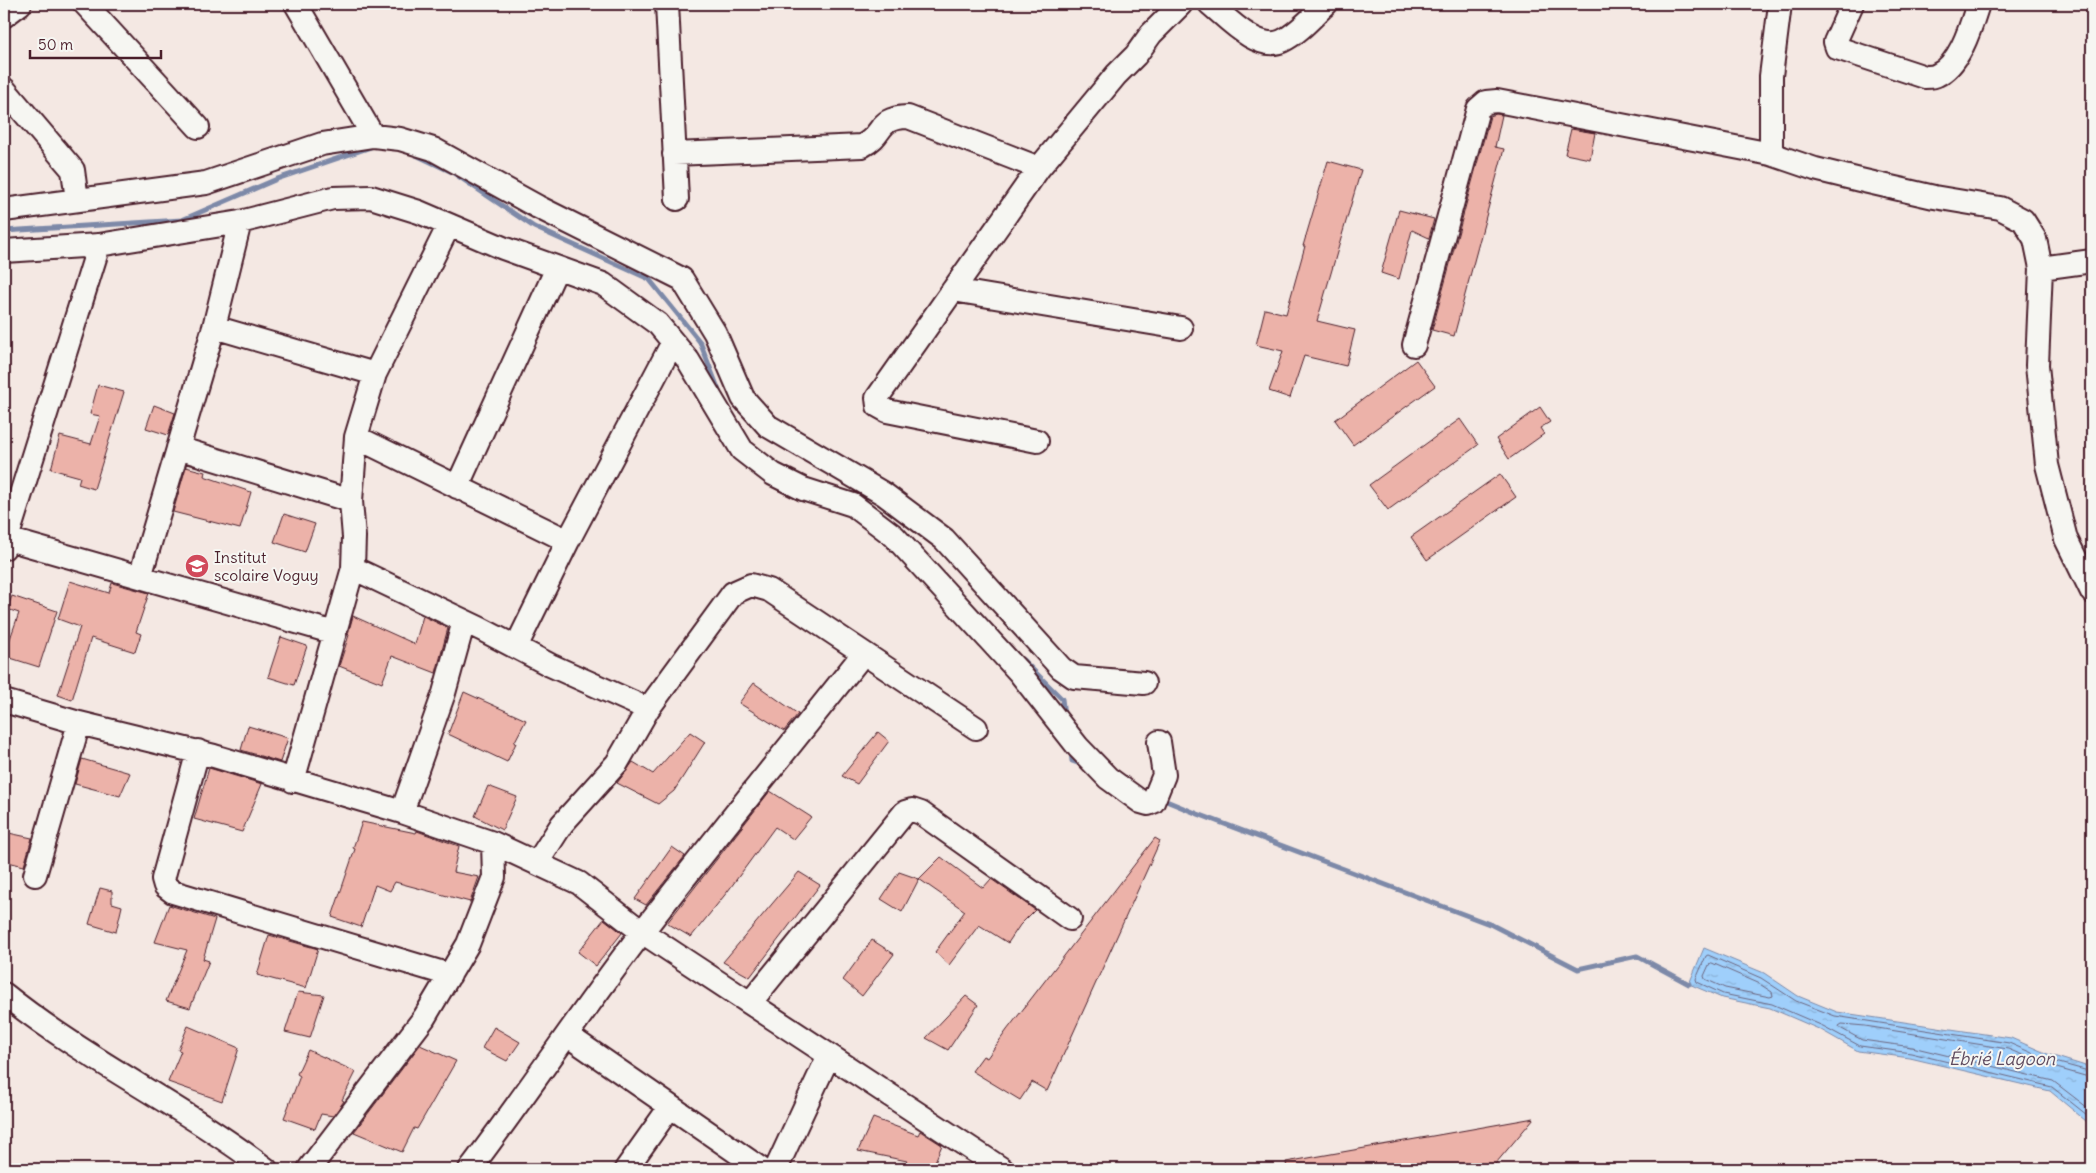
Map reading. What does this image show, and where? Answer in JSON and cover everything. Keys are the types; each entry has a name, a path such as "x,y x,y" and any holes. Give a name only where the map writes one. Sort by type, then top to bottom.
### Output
{"street":[{"path":"4,16 20,4"},
{"path":"85,4 198,127"},
{"path":"296,4 373,136"},
{"path":"667,4 676,199"},
{"path":"1037,441 887,411 878,406 877,398 1039,168 1116,75 1136,55 1151,34 1181,4"},
{"path":"1210,4 1245,33 1257,40 1270,43 1281,42 1326,4"},
{"path":"1772,154 1772,76 1780,4"},
{"path":"1852,4 1835,42 1837,48 1925,77 1937,76 1947,68 1957,55 1966,40 1978,4"},
{"path":"4,89 73,170 77,200"},
{"path":"1414,345 1478,109 1486,102 1497,101 1772,154 1815,169 1860,180 1934,197 2000,208 2023,220 2035,239 2041,268 2037,365 2047,465 2066,539 2092,592"},
{"path":"674,154 862,146 872,141 887,121 894,118 908,118 1039,168"},
{"path":"4,210 206,183 322,144 373,136 400,139 432,149 538,207 682,279 715,334 744,398 768,426 884,494 944,539 1061,668 1074,677 1144,683"},
{"path":"4,251 99,245 240,222 333,198 371,197 419,212 502,248 603,284 658,324 688,360 742,450 773,474 788,482 803,489 853,505 894,536 1019,672 1078,748 1108,778 1140,802 1148,804 1154,802 1164,775 1159,742"},
{"path":"140,577 214,328 240,222"},
{"path":"293,780 353,568 354,537 351,501 356,437 375,374 449,225"},
{"path":"99,245 5,542 140,577 335,633"},
{"path":"2041,268 2092,261"},
{"path":"457,487 557,268"},
{"path":"953,290 1181,328"},
{"path":"214,328 375,374"},
{"path":"516,647 568,542 673,342"},
{"path":"356,437 568,542"},
{"path":"178,448 351,501"},
{"path":"353,568 550,665 648,709"},
{"path":"537,863 562,824 617,763 648,709 733,593 751,585 769,590 976,728"},
{"path":"402,812 444,693 464,621"},
{"path":"470,1169 522,1100 642,932 863,654"},
{"path":"4,701 79,723 198,751 402,812 493,843 537,863 579,883 642,932 1002,1169"},
{"path":"35,875 79,723"},
{"path":"198,751 163,879 165,886 173,892 450,975"},
{"path":"750,1003 905,812 912,810 921,814 1070,919"},
{"path":"309,1169 424,1018 468,944 494,877 493,843"},
{"path":"4,994 95,1059 266,1169"},
{"path":"567,1035 761,1169"},
{"path":"776,1169 829,1056"},
{"path":"626,1169 670,1107"}],"water":[{"name":"Ébrié Lagoon","path":"1704,948 1764,973 1798,996 1837,1012 2011,1038 2050,1055 2092,1068 2092,1126 2050,1091 1910,1058 1858,1051 1821,1030 1770,1008 1722,998 1689,984"}],"building":[{"path":"1502,115 1495,147 1504,149 1454,336 1432,330 1490,116"},
{"path":"1571,129 1595,133 1590,159 1565,154"},
{"path":"1328,161 1361,170 1317,321 1355,330 1346,366 1304,356 1290,398 1269,391 1283,351 1256,345 1265,309 1286,314 1305,246 1303,246"},
{"path":"1399,210 1434,219 1429,238 1412,230 1399,279 1381,273"},
{"path":"1416,360 1435,386 1353,445 1335,420"},
{"path":"98,385 124,392 94,489 78,484 80,477 51,469 60,436 91,444 100,416 90,414"},
{"path":"154,405 175,413 168,435 146,428"},
{"path":"1540,407 1550,422 1540,428 1544,434 1509,459 1496,439"},
{"path":"1460,419 1478,445 1388,510 1369,485"},
{"path":"186,467 205,472 204,476 251,492 240,529 173,512"},
{"path":"1500,474 1516,497 1427,560 1411,537"},
{"path":"284,514 315,524 305,552 274,542"},
{"path":"70,581 109,593 112,583 149,593 136,632 141,634 135,652 91,638 72,700 58,695 80,627 58,619"},
{"path":"12,596 57,611 39,667 4,656 19,613 7,609"},
{"path":"353,616 415,644 423,616 448,628 436,673 392,656 382,683 339,666"},
{"path":"281,637 307,646 294,685 268,677"},
{"path":"754,683 798,714 784,731 739,703"},
{"path":"464,692 526,720 507,762 448,734"},
{"path":"248,726 288,738 280,762 241,750"},
{"path":"690,732 705,742 674,791 658,804 617,783 633,762 653,774"},
{"path":"878,732 889,741 857,784 842,776"},
{"path":"82,759 130,773 120,796 75,784"},
{"path":"209,768 262,784 242,832 194,819"},
{"path":"488,786 517,797 502,830 475,816"},
{"path":"770,791 811,817 793,839 775,827 691,937 667,923"},
{"path":"362,822 416,833 417,831 459,846 453,872 479,877 470,902 395,882 390,891 375,885 361,927 332,917"},
{"path":"4,832 32,838 24,866 4,861"},
{"path":"1155,838 1160,841 1047,1091 1032,1082 1020,1100 972,1071 983,1056 987,1058"},
{"path":"672,847 685,856 646,905 635,899"},
{"path":"941,857 983,888 991,879 1035,910 1020,925 1008,943 979,925 949,965 935,952 965,911 919,879"},
{"path":"799,872 820,885 750,977 723,962"},
{"path":"899,872 919,879 902,912 881,899"},
{"path":"100,888 112,891 112,903 122,906 116,932 89,924"},
{"path":"169,905 215,919 203,959 209,961 190,1008 166,1001 187,950 155,942"},
{"path":"604,919 622,933 596,966 578,952"},
{"path":"269,935 318,949 306,988 257,975"},
{"path":"872,940 894,954 862,996 843,980"},
{"path":"298,992 324,995 310,1038 285,1032"},
{"path":"966,996 978,1005 948,1050 926,1038"},
{"path":"188,1026 239,1048 222,1101 168,1082 181,1051 178,1050"},
{"path":"494,1027 520,1042 507,1061 482,1048"},
{"path":"420,1045 456,1061 417,1129 414,1128 402,1152 354,1132"},
{"path":"308,1050 356,1072 342,1100 344,1101 333,1116 321,1114 315,1129 284,1118 300,1076 297,1074"},
{"path":"873,1118 918,1135 920,1131 942,1145 932,1169 903,1169 907,1161 858,1151"},
{"path":"1534,1118 1491,1169 1287,1169 1286,1162"}],"waterway":[{"path":"4,231 182,220 277,179 371,147"},
{"path":"416,155 452,172 534,227 649,279 700,342 719,391"},
{"path":"1023,660 1062,699 1064,715"},
{"path":"1071,751 1072,761 1083,765"},
{"path":"1159,798 1492,925 1578,969 1637,956 1689,984"}],"place":[{"name":"Institut scolaire Voguy","path":"197,566"}]}
